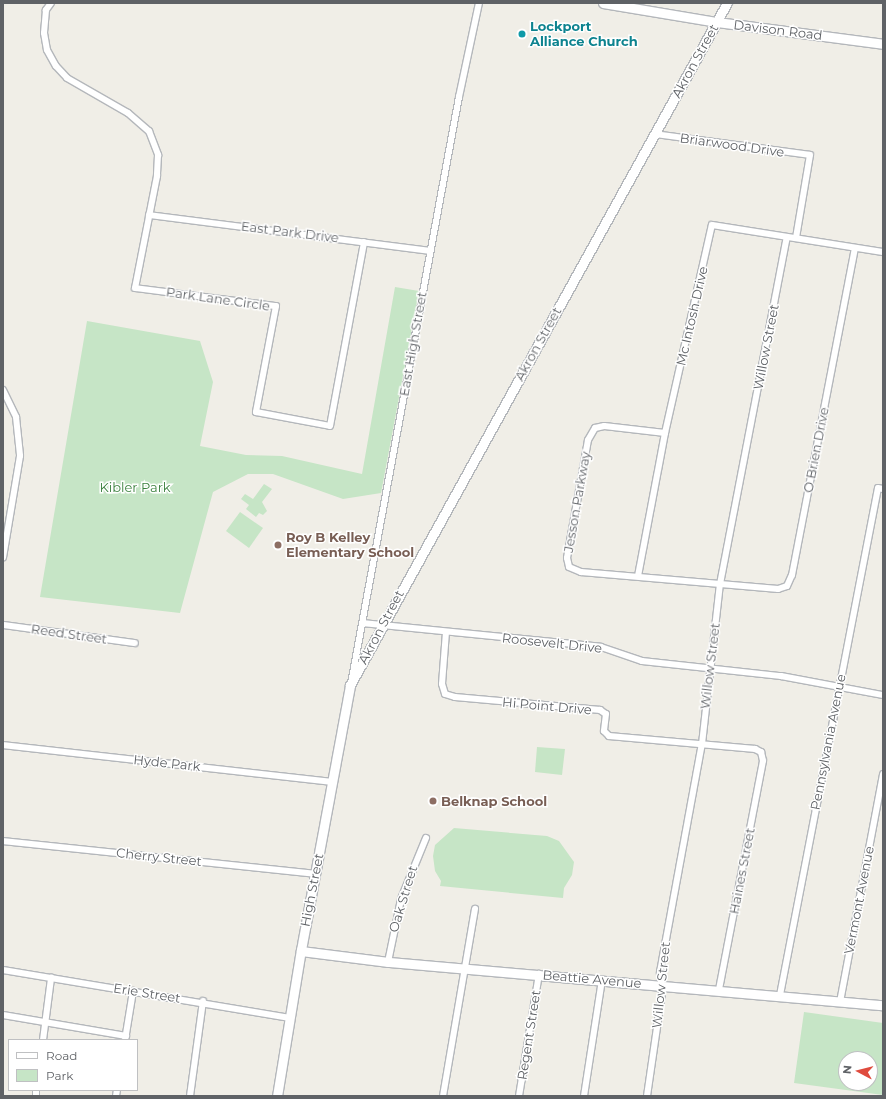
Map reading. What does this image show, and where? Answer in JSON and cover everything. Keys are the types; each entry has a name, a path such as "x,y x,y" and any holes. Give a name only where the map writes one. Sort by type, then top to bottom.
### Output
{"main road":[{"name":"Davison Road","path":"603,3 717,22 883,44"},
{"name":"Akron Street","path":"350,685 381,626 727,3"},
{"name":"High Street","path":"277,1096 301,951 350,685"},
{"name":"Beattie Avenue","path":"301,951 388,962 719,989 883,1005"}],"street":[{"name":"Park Lane Circle","path":"51,3 46,10 44,32 47,50 56,66 67,78 128,113 149,131 158,155 149,215 135,288 276,306 256,412 330,426 364,242"},
{"name":"East High Street","path":"350,685 430,251 479,3"},
{"name":"Briarwood Drive","path":"654,134 810,155 796,238"},
{"name":"East Park Drive","path":"149,215 430,251"},
{"name":"Mc Intosh Drive","path":"638,576 665,433 712,225 883,252"},
{"name":"Willow Street","path":"647,1096 662,993 660,972 702,744 720,584 787,237"},
{"name":"O Brien Drive","path":"720,584 778,589 787,586 792,575 855,248"},
{"path":"3,390 16,417 20,456 3,558"},
{"name":"Jesson Parkway","path":"665,433 604,426 595,428 588,440 567,558 569,567 581,572 720,584"},
{"name":"Pennsylvania Avenue","path":"780,996 838,687 880,489"},
{"name":"Roosevelt Drive","path":"362,623 601,647 642,661 710,667 838,687 883,696"},
{"name":"Reed Street","path":"3,625 135,643"},
{"name":"Hi Point Drive","path":"446,632 442,684 445,694 455,697 600,710 606,714 604,731 609,736 755,749 761,752"},
{"name":"Hyde Park","path":"3,745 332,782"},
{"name":"Haines Street","path":"719,989 763,761 761,752"},
{"name":"Vermont Avenue","path":"840,1002 883,774"},
{"name":"Oak Street","path":"388,962 401,899 426,838"},
{"name":"Cherry Street","path":"3,841 316,874"},
{"path":"443,1096 475,909"},
{"name":"Erie Street","path":"3,970 203,1001 290,1018"},
{"name":"Regent Street","path":"519,1096 539,974"},
{"path":"43,1039 51,978"},
{"path":"584,1096 602,980"},
{"path":"3,1015 125,1038 133,991"},
{"path":"190,1096 203,1001"}],"green space":[{"name":"Kibler Park","path":"395,287 419,291 381,493 343,499 273,474 248,474 213,492 180,613 40,597 87,321 200,341 213,382 200,446 246,455 282,456 362,474"},
{"path":"264,484 272,489 262,502 267,511 263,515 259,513 256,517 246,509 249,505 241,499 245,494 253,499"},
{"path":"240,512 263,528 249,548 226,531"},
{"path":"537,747 565,749 562,775 535,772"},
{"path":"454,828 547,836 559,841 574,862 572,875 564,888 563,898 440,886 441,881 435,871 433,856 435,845"},
{"path":"804,1012 883,1023 883,1095 853,1091 878,1091 878,1051 838,1051 838,1089 794,1083"}],"place":[{"name":"Lockport Alliance Church","path":"522,34"},
{"name":"Roy B Kelley Elementary School","path":"278,545"},
{"name":"Belknap School","path":"433,801"}]}
